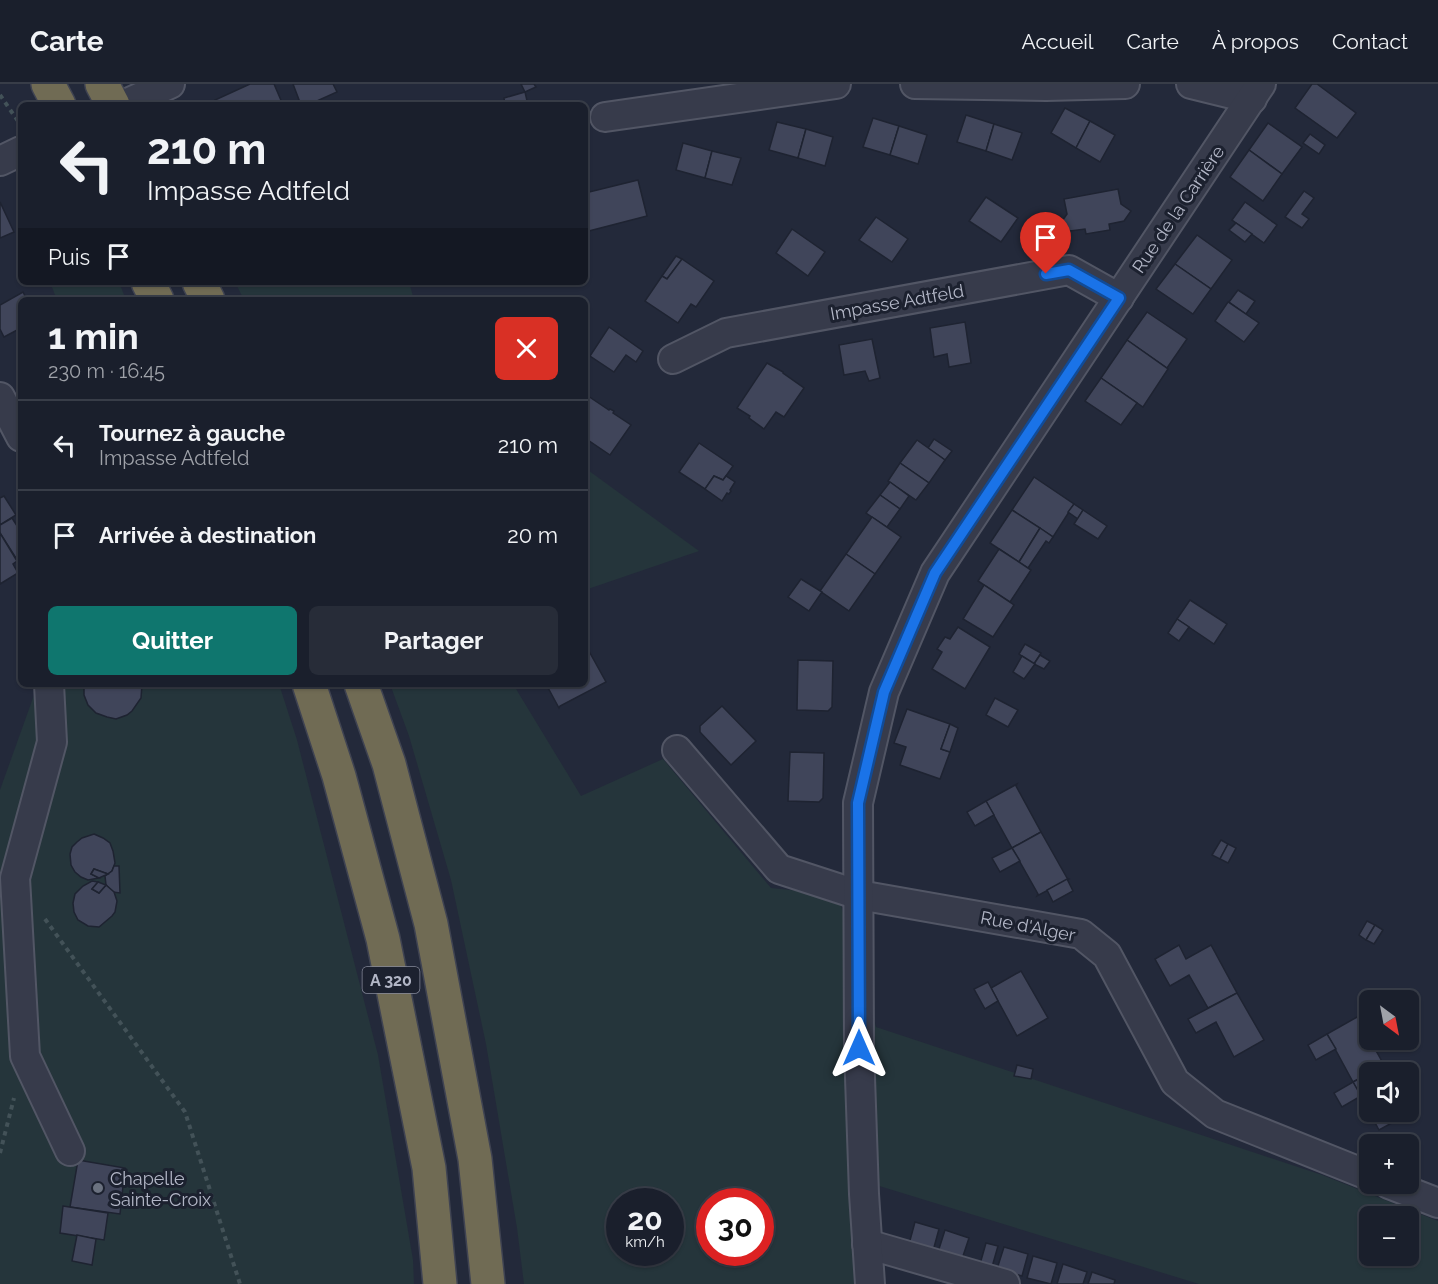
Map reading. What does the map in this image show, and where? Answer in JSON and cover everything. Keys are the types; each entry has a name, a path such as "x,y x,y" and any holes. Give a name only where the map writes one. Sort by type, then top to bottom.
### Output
{"highway":[{"path":"48,84 57,102"},
{"path":"102,84 111,102"},
{"name":"A 320","path":"310,687 339,776 383,939 429,1168 440,1284"},
{"name":"A 320","path":"362,687 389,764 431,924 475,1159 488,1284"}],"street":[{"path":"604,117 836,84"},
{"path":"915,84 1046,86 1125,84"},
{"path":"1191,84 1256,92"},
{"path":"130,102 161,88"},
{"name":"Rue de la Carrière","path":"870,1284 864,1194 859,1048 858,803 884,692 930,584 942,563 1256,92"},
{"path":"0,161 18,152"},
{"name":"Impasse Adtfeld","path":"673,359 726,333 1069,270 1119,298"},
{"path":"0,397 18,431"},
{"path":"49,687 52,742 15,878 25,1056 70,1151"},
{"name":"Rue d'Alger","path":"676,750 779,869 859,895 1081,934 1107,955 1175,1082 1215,1114 1359,1172"},
{"path":"1415,1194 1438,1203"},
{"path":"867,1244 1005,1284"}],"path":[{"path":"0,95 18,122"},
{"path":"42,915 185,1112 240,1284"},
{"path":"0,1153 25,1056"}],"shaded area":[{"path":"51,285 120,285 125,297 56,297"},
{"path":"236,285 410,285 413,297 242,297"},
{"path":"588,470 699,551 588,589"},
{"path":"37,687 280,687 297,740 378,1055 413,1260 414,1284 0,1284 0,790"},
{"path":"391,687 515,687 581,796 663,759 771,888 838,895 876,1027 1322,1175 1359,1190 1359,1194 1370,1194 1400,1206 1359,1206 1359,1266 1419,1266 1419,1213 1438,1221 1438,1284 1199,1284 850,1177 854,1284 524,1284 517,1228 486,1044 451,880 409,736"}],"building":[{"path":"250,84 274,84 282,102 216,102 215,100"},
{"path":"293,84 333,84 337,92 315,102 300,102"},
{"path":"521,84 534,84 536,87 525,92"},
{"path":"1312,84 1317,84 1356,113 1337,138 1295,108"},
{"path":"525,92 527,102 505,102 504,98"},
{"path":"1065,108 1090,121 1076,148 1051,133"},
{"path":"966,115 994,124 986,151 957,142"},
{"path":"873,118 899,126 890,155 863,147"},
{"path":"1090,121 1115,135 1100,162 1076,148"},
{"path":"777,122 806,129 798,158 769,150"},
{"path":"1268,123 1302,147 1282,174 1249,150"},
{"path":"994,124 1022,133 1012,160 986,151"},
{"path":"899,126 927,135 918,164 890,155"},
{"path":"806,129 833,137 825,166 798,158"},
{"path":"1310,134 1325,145 1319,154 1303,143"},
{"path":"683,143 712,151 705,178 676,170"},
{"path":"1249,150 1282,174 1263,201 1230,177"},
{"path":"712,151 741,158 732,185 705,178"},
{"path":"638,180 647,216 588,231 588,192"},
{"path":"1118,189 1121,204 1131,211 1124,221 1109,224 1110,230 1086,234 1085,229 1070,231 1060,224 1067,214 1064,199"},
{"path":"1304,191 1314,198 1302,214 1309,219 1302,228 1285,217"},
{"path":"986,197 1018,218 1001,242 969,221"},
{"path":"0,202 14,232 0,238"},
{"path":"1245,202 1277,225 1264,243 1232,220"},
{"path":"876,217 908,239 892,262 859,240"},
{"path":"1236,223 1252,234 1245,242 1229,230"},
{"path":"792,229 825,252 808,276 776,253"},
{"path":"1197,235 1232,260 1211,289 1175,264"},
{"path":"676,256 682,259 667,279 662,276"},
{"path":"682,259 714,281 696,307 691,304 678,323 645,301 662,276 667,279"},
{"path":"1175,264 1211,289 1193,314 1156,289"},
{"path":"1238,290 1255,301 1246,314 1229,302"},
{"path":"23,292 26,297 18,297 18,330 4,337 0,329 0,305"},
{"path":"1228,302 1259,323 1244,342 1215,321"},
{"path":"1147,312 1187,339 1167,368 1127,340"},
{"path":"965,322 971,363 949,367 947,354 934,357 930,328"},
{"path":"609,327 643,351 636,362 626,355 614,372 590,356"},
{"path":"872,339 880,378 869,381 865,371 844,375 839,345"},
{"path":"1127,340 1168,369 1143,407 1101,378"},
{"path":"767,363 804,388 784,417 776,412 764,429 737,408"},
{"path":"1101,378 1137,403 1121,425 1085,401"},
{"path":"588,396 614,411 613,413 631,425 610,455 588,440"},
{"path":"934,439 952,451 945,460 928,448"},
{"path":"917,440 945,460 929,483 900,463"},
{"path":"699,443 733,466 723,480 714,476 705,489 679,472"},
{"path":"900,463 929,483 916,500 888,481"},
{"path":"714,476 723,480 726,476 735,482 729,494 727,493 722,501 705,489"},
{"path":"1034,477 1074,504 1053,537 1012,510"},
{"path":"890,482 909,496 900,509 880,495"},
{"path":"880,495 900,509 887,527 866,513"},
{"path":"4,496 16,515 0,525 0,498"},
{"path":"1074,504 1083,510 1078,519 1068,512"},
{"path":"1012,510 1040,528 1019,562 990,543"},
{"path":"1083,510 1107,526 1098,539 1074,524"},
{"path":"872,517 901,537 875,574 846,554"},
{"path":"12,518 18,527 18,561 0,533 0,525"},
{"path":"1040,528 1053,537 1049,543 1046,541 1028,568 1019,562"},
{"path":"0,533 17,561 13,564 18,573 0,584"},
{"path":"999,549 1031,570 1010,602 978,581"},
{"path":"846,554 875,574 849,611 820,591"},
{"path":"801,579 822,592 809,611 788,597"},
{"path":"984,585 1014,605 993,637 963,619"},
{"path":"1190,600 1227,624 1214,644 1177,619"},
{"path":"1177,619 1189,627 1179,641 1168,633"},
{"path":"958,627 990,647 965,689 932,669 942,652 937,649 945,637 950,639"},
{"path":"1025,644 1041,653 1034,664 1019,654"},
{"path":"588,649 606,682 559,708 548,687 588,687"},
{"path":"1040,655 1050,661 1044,669 1034,664"},
{"path":"1022,656 1035,664 1024,679 1013,672"},
{"path":"798,660 833,661 832,707 828,711 797,710"},
{"path":"84,687 142,687 141,698 132,711 116,719 96,713 88,705"},
{"path":"995,698 1018,710 1008,727 986,715"},
{"path":"722,706 756,741 731,765 700,732 700,726"},
{"path":"907,709 950,724 941,749 950,752 940,779 900,765 906,747 894,743"},
{"path":"950,724 958,728 950,752 941,749"},
{"path":"790,752 824,753 823,798 819,802 788,801"},
{"path":"1017,784 1041,832 1012,848 986,801"},
{"path":"986,801 994,815 975,826 967,812"},
{"path":"1041,832 1069,879 1037,896 1038,894 1012,848"},
{"path":"94,834 110,843 115,863 108,874 94,869 91,874 99,878 88,880 75,872 71,865 70,854 77,842"},
{"path":"1221,840 1228,844 1220,859 1212,855"},
{"path":"1228,844 1236,848 1228,863 1220,859"},
{"path":"1012,848 1020,861 1000,872 992,858"},
{"path":"114,866 119,866 120,893 113,892 106,885 105,876 112,871"},
{"path":"94,869 108,874 99,878 91,874"},
{"path":"1067,879 1073,891 1053,902 1047,890"},
{"path":"92,881 98,882 92,889 99,893 106,885 114,892 117,901 115,912 99,927 88,926 78,920 74,912 75,894"},
{"path":"98,882 106,885 99,893 92,889"},
{"path":"1367,921 1375,925 1366,940 1359,935"},
{"path":"1375,925 1383,930 1374,944 1366,940"},
{"path":"1179,945 1186,959 1211,945 1237,993 1208,1008 1189,975 1170,986 1155,959"},
{"path":"1021,971 1048,1018 1017,1036 991,988"},
{"path":"988,982 998,1001 985,1009 974,989"},
{"path":"1237,993 1264,1040 1234,1057 1216,1022 1196,1033 1188,1019"},
{"path":"1357,1017 1359,1050 1376,1050 1382,1062 1359,1062 1359,1079 1353,1082 1327,1034"},
{"path":"1327,1034 1336,1049 1316,1060 1308,1045"},
{"path":"1017,1065 1033,1069 1031,1079 1014,1076"},
{"path":"1359,1079 1359,1093 1353,1082"},
{"path":"1353,1082 1359,1097 1342,1107 1334,1093"},
{"path":"1375,1122 1394,1122 1379,1130"},
{"name":"Chapelle Sainte-Croix","path":"78,1160 125,1168 120,1214 70,1207"},
{"path":"63,1206 108,1213 104,1240 60,1233"},
{"path":"915,1222 939,1229 933,1251 909,1244"},
{"path":"945,1230 969,1238 962,1259 938,1252"},
{"path":"77,1235 96,1239 92,1265 72,1261"},
{"path":"986,1243 998,1246 992,1267 980,1264"},
{"path":"1004,1247 1028,1254 1022,1276 997,1269"},
{"path":"1033,1256 1057,1263 1051,1284 1027,1278"},
{"path":"1063,1264 1087,1272 1083,1284 1057,1284"},
{"path":"1092,1272 1115,1280 1114,1284 1088,1284"}],"place":[{"name":"Chapelle Sainte-Croix","path":"98,1188"}],"route":[{"path":"859,1048 858,803 884,692 935,573 1119,298 1069,270 1046,274"}]}
